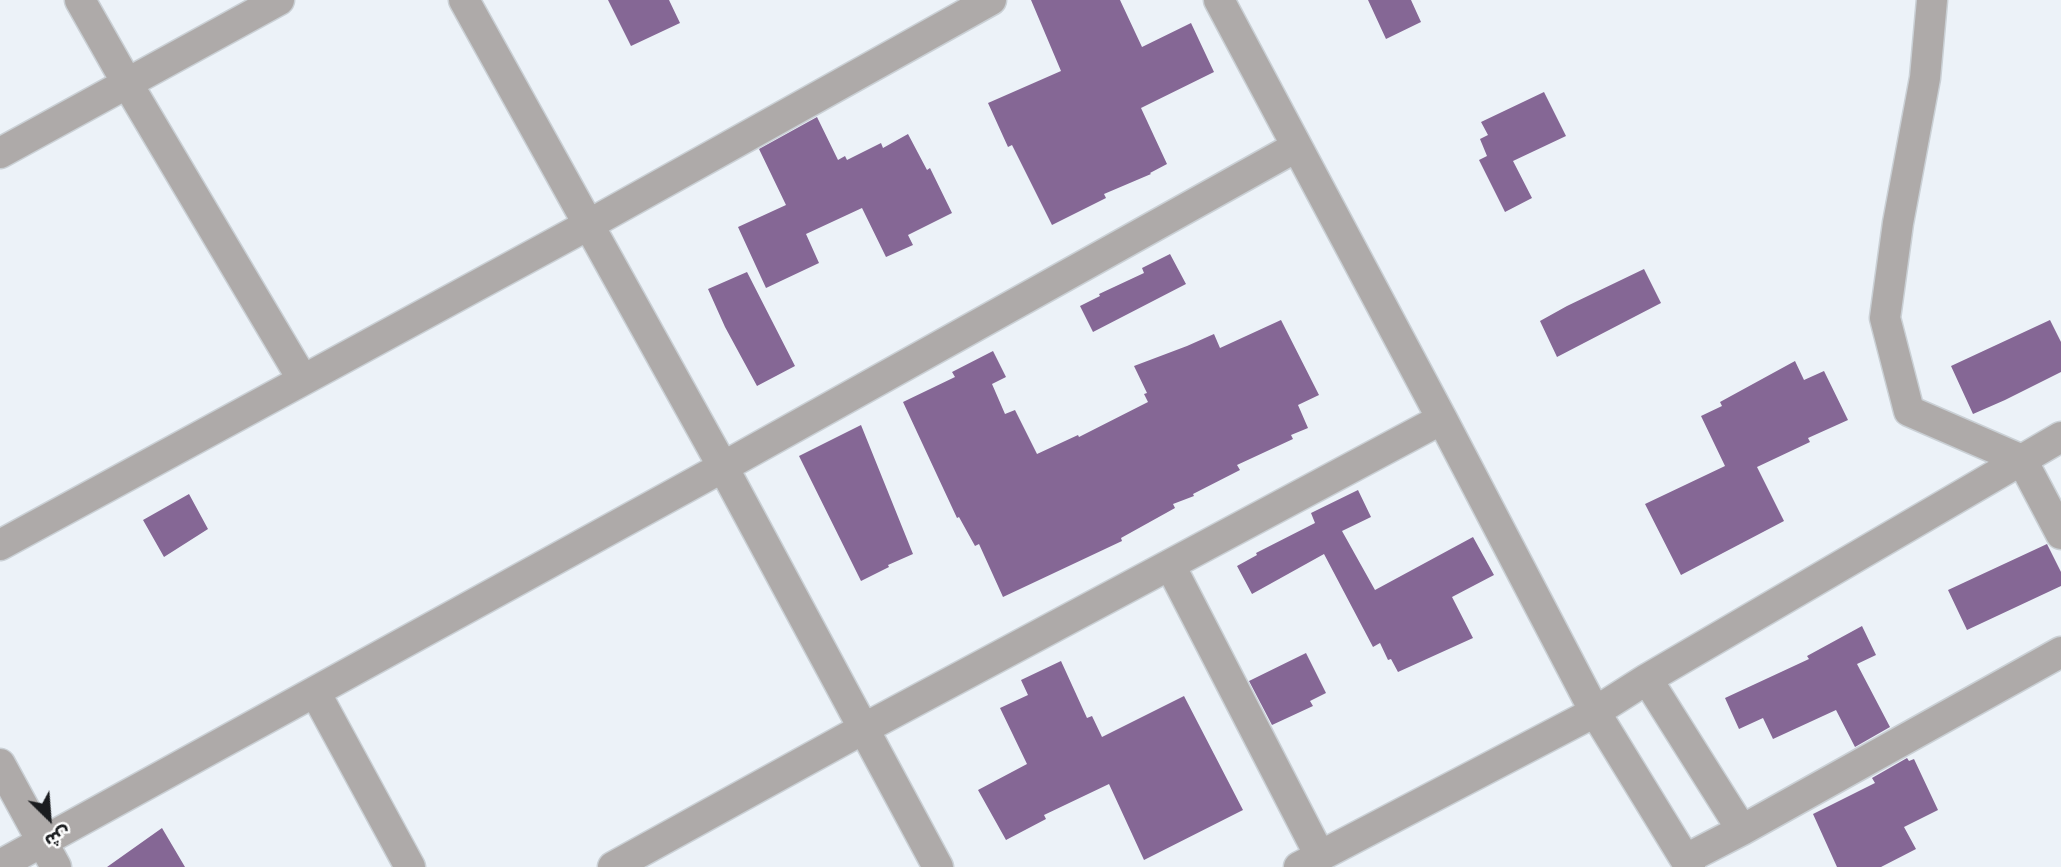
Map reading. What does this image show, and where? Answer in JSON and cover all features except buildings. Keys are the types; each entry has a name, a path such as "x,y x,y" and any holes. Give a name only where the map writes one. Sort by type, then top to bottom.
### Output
{"street":[{"path":"80,0 303,380"},
{"path":"0,153 279,0"},
{"path":"464,0 723,467 938,867"},
{"path":"0,545 588,225 991,0"},
{"path":"1219,0 1595,712 1688,863 1742,830 2061,652"},
{"path":"1932,0 1925,78 1898,223 1885,318 1909,411 2022,460 2061,534"},
{"path":"0,865 50,855 315,692 1296,147"},
{"path":"613,867 863,729 1442,419"},
{"path":"1170,565 1309,861 1595,712 2061,437"},
{"path":"1647,679 1742,830"},
{"path":"315,692 410,867"},
{"path":"0,764 50,855"}]}
